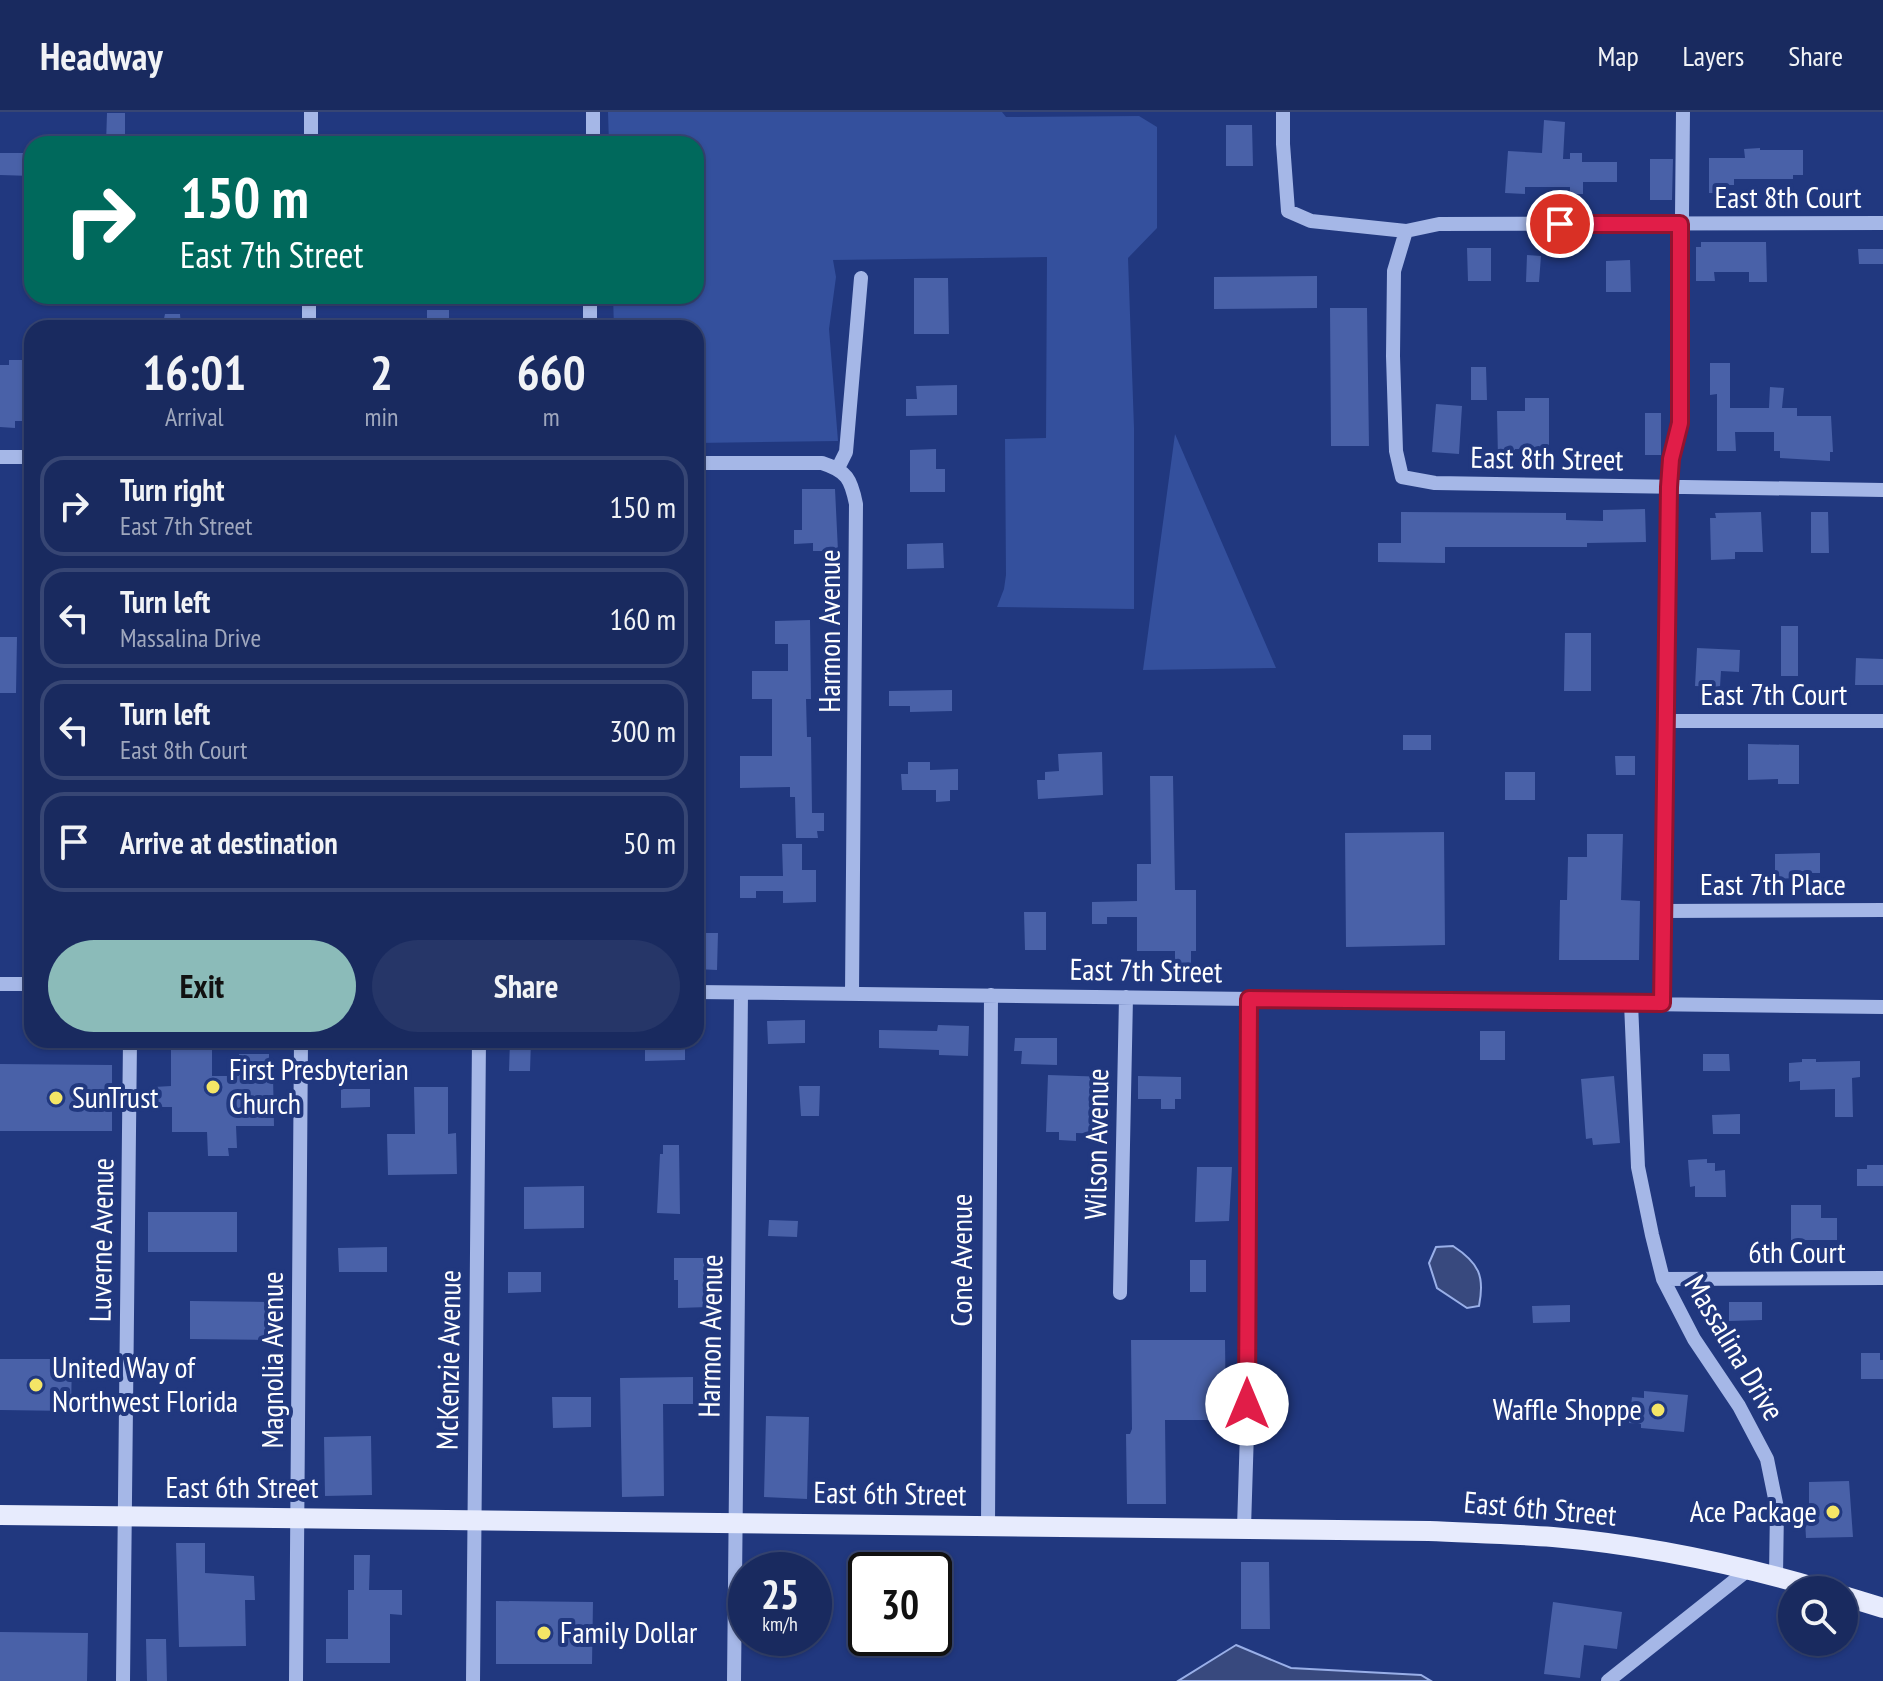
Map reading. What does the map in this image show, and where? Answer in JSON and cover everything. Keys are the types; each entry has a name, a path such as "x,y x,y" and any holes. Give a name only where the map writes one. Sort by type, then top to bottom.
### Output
{"main road":[{"name":"East 6th Street","path":"0,1515 1429,1531 1553,1537 1650,1550 1776,1576"},
{"path":"1858,1600 1883,1608"}],"street":[{"path":"311,112 311,136"},
{"path":"593,112 593,136"},
{"path":"1283,112 1288,211 1311,221 1406,231"},
{"path":"1662,1003 1669,487 1671,459 1680,423 1683,112"},
{"name":"East 8th Court","path":"1406,231 1439,224 1883,223"},
{"name":"East 8th Street","path":"1406,231 1394,271 1396,451 1402,477 1435,483 1883,490"},
{"path":"704,463 822,463 838,468 846,452 861,278"},
{"path":"0,457 24,457"},
{"name":"Harmon Avenue","path":"838,468 852,483 856,504 852,994"},
{"name":"East 7th Court","path":"1665,721 1883,721"},
{"name":"East 7th Place","path":"1662,911 1883,910"},
{"path":"0,984 24,984"},
{"name":"East 7th Street","path":"704,992 1883,1007"},
{"name":"Harmon Avenue","path":"734,1681 741,993"},
{"name":"Cone Avenue","path":"988,1526 991,995"},
{"name":"Wilson Avenue","path":"1120,1293 1126,997"},
{"path":"1244,1528 1249,999"},
{"name":"Massalina Drive","path":"1631,1003 1638,1167 1663,1279 1694,1339 1745,1416 1767,1459 1776,1500 1776,1576"},
{"name":"Luverne Avenue","path":"123,1681 130,1048"},
{"name":"Magnolia Avenue","path":"296,1681 301,1048"},
{"name":"McKenzie Avenue","path":"473,1681 479,1048"},
{"name":"6th Court","path":"1663,1279 1883,1278"},
{"path":"1608,1681 1749,1569"}],"shaded area":[{"path":"608,112 1002,112 1006,117 1139,116 1157,127 1157,228 1128,258 1134,428 1134,609 997,607 1006,575 1005,439 1046,438 1047,257 833,260 836,277 829,329 838,441 704,443 704,320 614,320 613,304 704,304 704,136 609,136"},
{"path":"1175,434 1276,668 1143,670"},
{"path":"1453,1246 1469,1258 1478,1271 1481,1286 1479,1306 1467,1308 1437,1288 1429,1263 1436,1247"},
{"path":"1236,1645 1291,1668 1421,1675 1431,1681 1178,1681"}],"building":[{"path":"107,113 125,113 125,136 106,136"},
{"path":"1544,120 1565,122 1563,159 1570,159 1570,153 1582,153 1582,162 1617,162 1617,182 1583,182 1583,194 1570,194 1570,187 1525,187 1525,194 1505,193 1508,151 1542,153"},
{"path":"1226,125 1252,125 1253,166 1226,166"},
{"path":"1744,149 1803,150 1803,175 1793,175 1793,179 1734,179 1734,185 1725,185 1725,193 1709,193 1709,158 1745,158"},
{"path":"0,153 24,153 24,176 0,175"},
{"path":"1650,159 1673,159 1672,200 1650,200"},
{"path":"1701,242 1766,242 1767,282 1749,282 1749,272 1714,272 1715,281 1696,281 1696,247 1701,247"},
{"path":"1467,248 1491,248 1491,281 1468,281"},
{"path":"1858,249 1883,249 1883,264 1859,264"},
{"path":"1527,255 1541,256 1539,282 1526,282"},
{"path":"1630,260 1631,292 1606,292 1606,261"},
{"path":"1317,276 1317,308 1214,309 1214,277"},
{"path":"914,278 948,278 949,334 914,334"},
{"path":"1330,308 1367,308 1369,446 1331,446"},
{"path":"427,310 449,310 449,320 427,320"},
{"path":"165,314 180,314 180,320 164,320"},
{"path":"9,360 24,360 24,421 15,421 15,428 0,427 0,365 9,365"},
{"path":"1710,363 1730,363 1730,408 1769,408 1770,387 1784,388 1782,408 1797,408 1797,416 1831,416 1833,452 1830,452 1830,461 1780,458 1780,451 1774,451 1774,432 1735,432 1736,451 1717,451 1717,394 1710,395"},
{"path":"1471,367 1486,367 1487,400 1471,400"},
{"path":"957,385 957,415 906,416 906,399 917,399 916,386"},
{"path":"1525,398 1549,398 1549,449 1515,449 1515,458 1498,459 1497,411 1525,411"},
{"path":"1436,404 1462,406 1459,454 1432,452"},
{"path":"1645,413 1661,413 1661,455 1645,455"},
{"path":"936,449 936,469 945,469 945,492 910,492 910,450"},
{"path":"802,489 835,489 838,551 813,551 813,543 794,544 794,530 802,530"},
{"path":"1645,509 1646,542 1587,543 1587,547 1445,547 1445,563 1378,562 1378,543 1401,543 1401,512 1566,513 1566,520 1603,521 1603,510"},
{"path":"1761,512 1763,552 1735,552 1735,559 1711,560 1710,518 1716,518 1715,513"},
{"path":"1811,512 1828,512 1829,553 1811,553"},
{"path":"943,543 944,568 907,569 907,544"},
{"path":"810,620 811,699 806,699 807,737 811,737 812,813 824,813 824,831 817,831 818,838 796,838 795,797 790,797 790,787 740,788 740,756 772,756 772,699 752,699 752,671 788,671 788,644 775,644 775,621"},
{"path":"1781,626 1798,626 1798,676 1781,676"},
{"path":"1565,633 1591,633 1591,691 1564,691"},
{"path":"0,637 17,637 16,693 0,693"},
{"path":"1697,648 1740,650 1739,672 1721,671 1720,687 1695,686"},
{"path":"1856,658 1883,659 1883,685 1855,685"},
{"path":"952,690 952,711 910,712 910,706 889,706 889,691"},
{"path":"1403,735 1431,735 1431,750 1403,750"},
{"path":"1748,744 1799,745 1799,784 1778,784 1778,779 1748,780"},
{"path":"1102,752 1103,795 1038,799 1037,780 1045,780 1045,772 1059,771 1058,754"},
{"path":"1615,756 1635,756 1635,775 1616,775"},
{"path":"908,762 930,762 930,770 958,769 958,790 950,790 950,801 936,802 936,790 902,790 901,774 908,774"},
{"path":"1505,772 1535,772 1535,800 1505,800"},
{"path":"1150,776 1173,776 1175,890 1196,890 1196,951 1191,951 1191,964 1175,964 1175,951 1137,951 1137,917 1107,917 1107,924 1092,924 1092,902 1137,901 1137,864 1151,864"},
{"path":"1444,832 1445,945 1346,947 1345,833"},
{"path":"1587,834 1623,834 1621,900 1640,901 1639,960 1559,960 1560,900 1567,900 1568,857 1587,857"},
{"path":"782,844 802,844 802,870 816,870 816,902 783,903 783,891 756,891 756,898 740,898 740,876 783,876"},
{"path":"1820,853 1820,873 1798,873 1798,878 1775,879 1775,854"},
{"path":"1024,912 1046,912 1046,950 1025,950"},
{"path":"704,933 718,933 717,970 704,969"},
{"path":"805,1020 805,1043 768,1044 767,1021"},
{"path":"938,1025 969,1026 968,1056 939,1055 939,1050 879,1048 879,1030 937,1031"},
{"path":"1480,1031 1505,1031 1505,1060 1480,1060"},
{"path":"1015,1038 1057,1038 1057,1065 1021,1064 1022,1051 1014,1051"},
{"path":"171,1048 212,1048 212,1076 239,1076 239,1054 269,1054 269,1076 273,1076 274,1126 236,1126 237,1148 228,1148 229,1156 208,1156 207,1132 172,1132 172,1107 154,1107 154,1087 171,1086"},
{"path":"510,1048 531,1048 530,1071 509,1071"},
{"path":"645,1048 685,1048 685,1060 645,1061"},
{"path":"1703,1054 1729,1054 1730,1071 1703,1071"},
{"path":"1802,1059 1816,1059 1816,1062 1860,1061 1860,1077 1852,1078 1853,1117 1835,1117 1835,1089 1800,1090 1800,1081 1789,1082 1789,1063 1802,1062"},
{"name":"SunTrust","path":"0,1064 112,1065 112,1131 0,1131"},
{"path":"1048,1075 1109,1077 1107,1134 1076,1133 1076,1141 1059,1140 1059,1132 1046,1132"},
{"path":"1138,1076 1181,1077 1181,1099 1175,1099 1175,1109 1161,1109 1161,1099 1138,1099"},
{"path":"1614,1076 1620,1143 1593,1145 1592,1138 1586,1139 1581,1079"},
{"path":"799,1086 820,1086 819,1116 801,1116"},
{"path":"414,1087 448,1087 448,1134 456,1133 457,1174 388,1175 387,1134 415,1134"},
{"path":"341,1089 370,1089 370,1107 341,1108"},
{"path":"1740,1114 1740,1134 1713,1134 1712,1115"},
{"path":"663,1145 679,1145 680,1214 657,1213"},
{"path":"1707,1159 1707,1163 1715,1163 1715,1171 1725,1170 1726,1197 1695,1197 1695,1186 1690,1187 1688,1160"},
{"path":"1867,1165 1883,1165 1883,1186 1857,1186 1857,1169 1867,1169"},
{"path":"1197,1167 1232,1167 1229,1221 1195,1222"},
{"path":"584,1186 584,1228 524,1229 524,1187"},
{"path":"1791,1205 1821,1205 1821,1218 1837,1218 1837,1240 1791,1240"},
{"path":"148,1212 237,1212 237,1252 148,1252"},
{"path":"769,1220 798,1221 797,1237 768,1236"},
{"path":"387,1247 387,1272 339,1272 338,1248"},
{"path":"674,1258 704,1258 704,1264 707,1264 708,1307 678,1308"},
{"path":"1190,1260 1206,1260 1206,1292 1190,1292"},
{"path":"508,1272 541,1272 541,1292 508,1293"},
{"path":"190,1301 268,1302 267,1340 190,1339"},
{"path":"1729,1302 1762,1302 1762,1320 1729,1321"},
{"path":"1570,1305 1570,1322 1533,1323 1532,1306"},
{"path":"1131,1340 1225,1340 1226,1420 1165,1420 1166,1504 1127,1504 1126,1434 1130,1434 1132,1429"},
{"path":"1861,1353 1880,1353 1883,1379 1861,1379"},
{"name":"United Way of Northwest Florida","path":"0,1359 72,1359 71,1411 0,1410"},
{"path":"693,1377 693,1404 663,1404 664,1496 622,1497 620,1378"},
{"name":"Waffle Shoppe","path":"1644,1391 1688,1395 1684,1432 1641,1428 1641,1424 1629,1423 1632,1397 1644,1398"},
{"path":"552,1397 591,1397 591,1427 553,1428"},
{"path":"766,1416 809,1417 807,1499 764,1497"},
{"path":"371,1436 372,1495 325,1496 324,1437"},
{"name":"Ace Package","path":"1849,1481 1853,1537 1806,1538 1809,1482"},
{"path":"176,1543 205,1543 205,1573 254,1576 255,1600 245,1600 246,1646 179,1647"},
{"path":"354,1555 370,1555 369,1590 402,1590 402,1615 390,1614 390,1663 326,1663 326,1639 348,1639 348,1590 354,1590"},
{"path":"1241,1562 1269,1562 1270,1629 1241,1629"},
{"name":"Family Dollar","path":"496,1601 593,1602 592,1664 496,1664"},
{"path":"1553,1602 1622,1612 1617,1649 1584,1645 1580,1678 1544,1674"},
{"path":"0,1632 88,1633 87,1681 0,1681"},
{"path":"146,1639 166,1639 167,1681 147,1681"}],"place":[{"name":"First Presbyterian Church","path":"213,1087"},
{"name":"SunTrust","path":"56,1098"},
{"name":"United Way of Northwest Florida","path":"36,1385"},
{"name":"Waffle Shoppe","path":"1658,1410"},
{"name":"Ace Package","path":"1833,1512"},
{"name":"Family Dollar","path":"544,1633"}],"route":[{"path":"1247,1404 1249,999 1662,1003 1669,487 1671,459 1680,423 1680,224 1560,224"}]}
